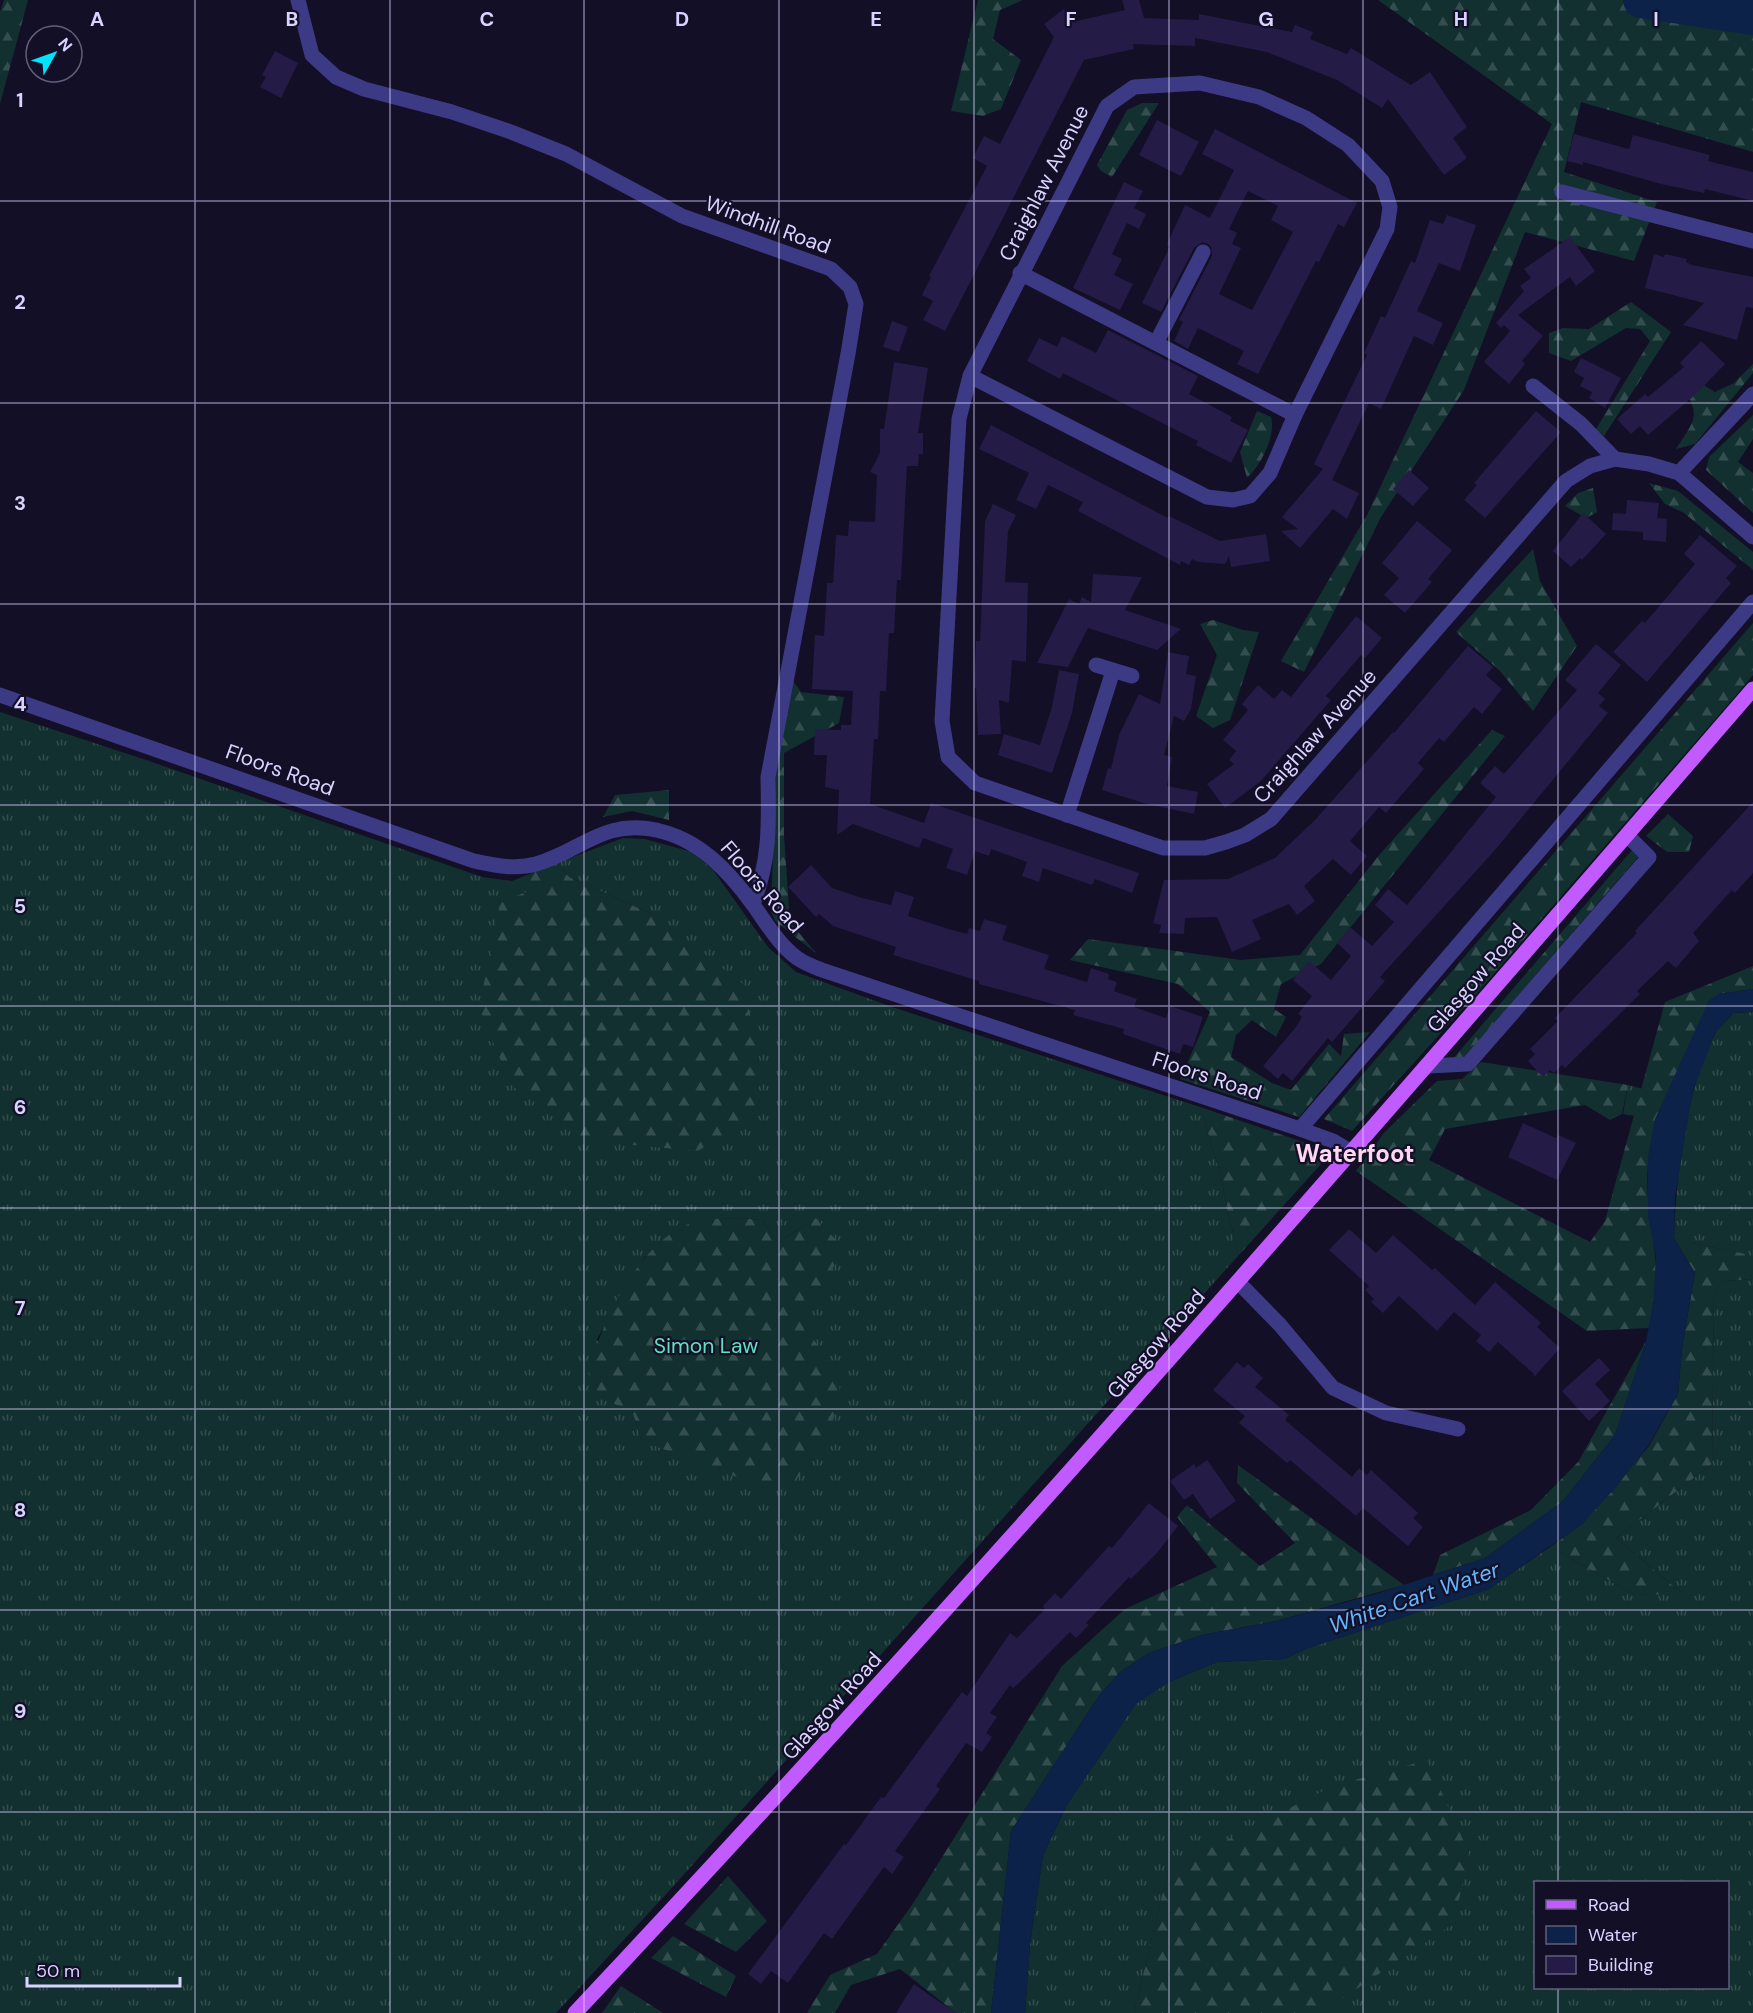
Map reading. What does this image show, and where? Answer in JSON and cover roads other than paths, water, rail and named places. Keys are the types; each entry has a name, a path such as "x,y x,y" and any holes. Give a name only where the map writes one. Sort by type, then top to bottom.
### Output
{"main road":[{"name":"Glasgow Road","path":"575,2013 738,1840 982,1572 1353,1153 1753,689"}],"street":[{"name":"Windhill Road","path":"298,0 312,56 336,77 363,89 452,112 566,154 682,216 831,269 850,287 856,304 850,344 768,777 769,827 764,875 753,904"},
{"name":"Craighlaw Avenue","path":"970,376 1207,497 1233,500 1250,496 1270,473 1295,415 1387,229 1390,207 1382,181 1355,152 1306,118 1259,97 1200,83 1134,87 1107,106 1020,273 970,376 959,419 942,722 943,741 948,757 975,783 1163,848 1183,849 1226,842 1245,835 1271,819 1566,481 1590,466 1615,459 1649,464 1679,473 1753,537"},
{"path":"1562,192 1753,241"},
{"path":"1156,343 1203,252"},
{"path":"1020,273 1295,415"},
{"path":"1533,386 1581,424 1615,459"},
{"path":"1679,473 1753,394"},
{"name":"Glasgow Road","path":"1300,1129 1753,602"},
{"path":"1096,665 1132,676"},
{"path":"1067,815 1113,671"},
{"name":"Floors Road","path":"0,695 474,861 506,868 536,864 610,830 632,827 656,830 693,843 720,865 753,904 771,932 798,959 822,970 1300,1129 1333,1141 1353,1153"},
{"path":"1428,1066 1468,1064 1649,856 1627,835"},
{"path":"1239,1283 1280,1325 1333,1388 1386,1413 1458,1429"}],"water":[{"name":"White Cart Water","path":"1753,989 1753,1012 1733,1013 1715,1033 1693,1090 1675,1197 1674,1238 1695,1273 1682,1348 1678,1394 1648,1446 1617,1486 1582,1524 1489,1589 1308,1648 1284,1659 1217,1662 1169,1682 1136,1704 1068,1803 1043,1855 1030,1944 1025,2013 991,2013 1011,1831 1098,1697 1121,1671 1149,1653 1202,1635 1276,1621 1376,1594 1485,1558 1563,1501 1615,1435 1646,1341 1653,1305 1656,1257 1648,1216 1648,1157 1655,1119 1709,1000 1719,994"}],"waterway":[{"path":"1641,0 1753,17"}],"district":[{"name":"Waterfoot","path":"1355,1154"}],"park label":[{"name":"Simon Law","path":"706,1346"}]}
